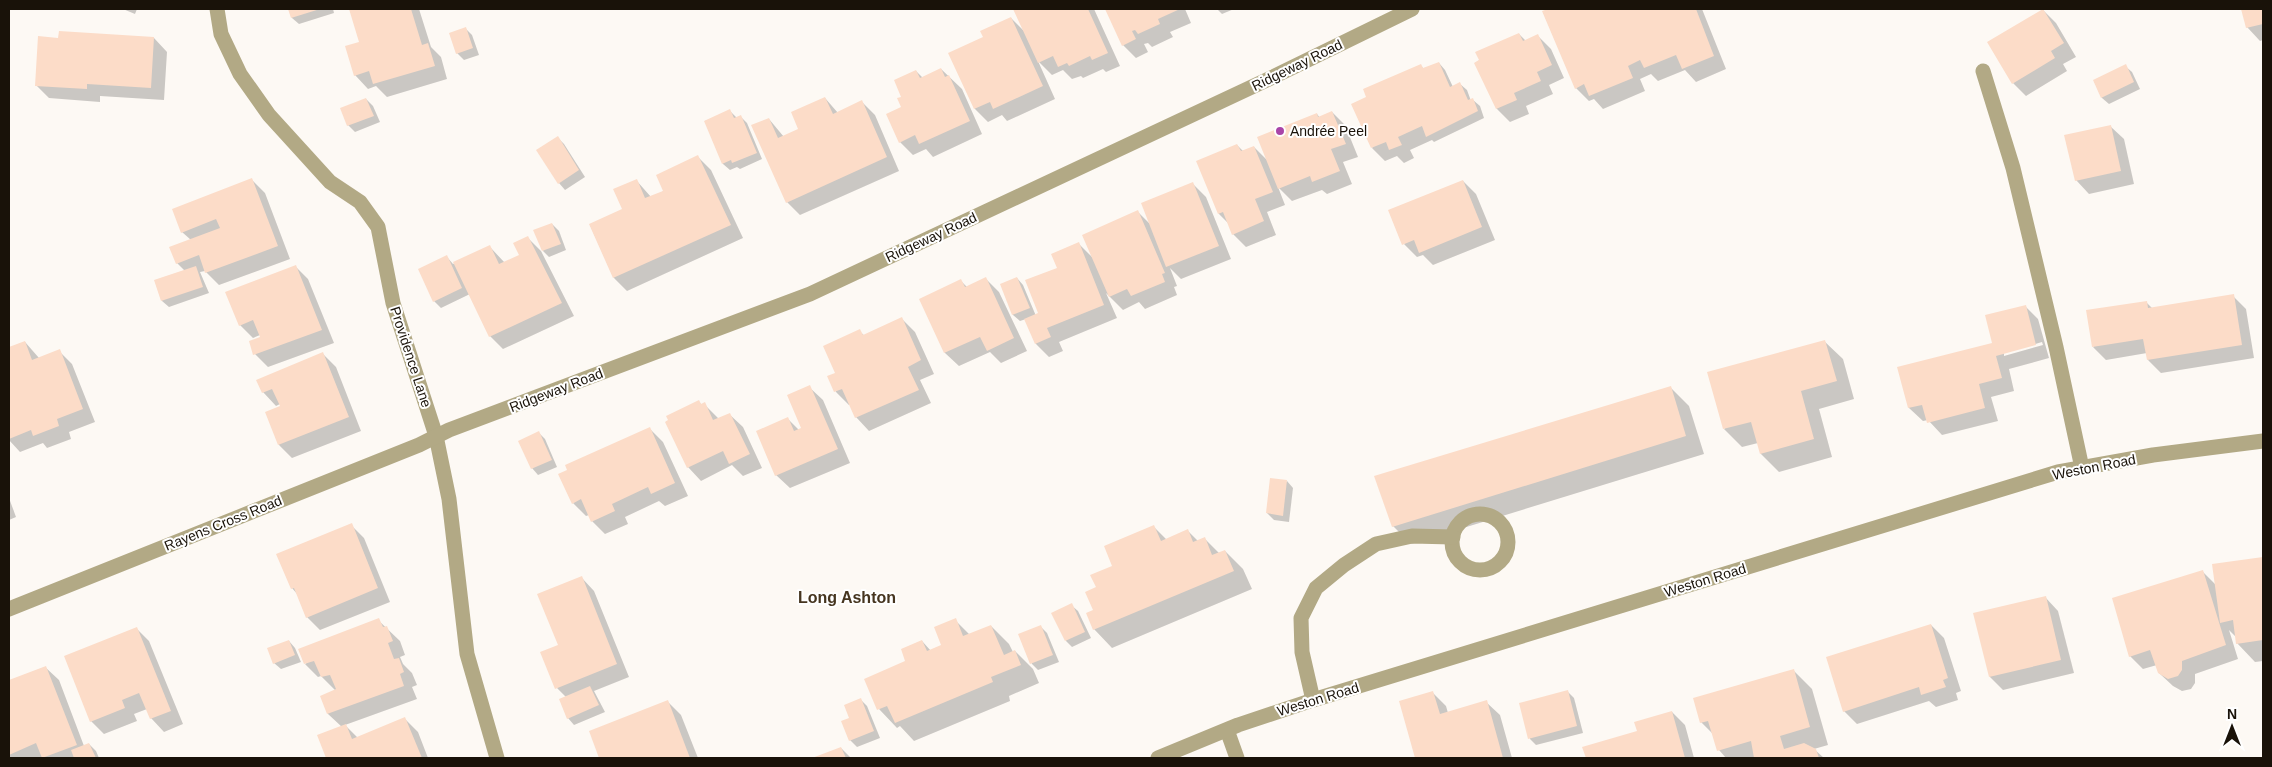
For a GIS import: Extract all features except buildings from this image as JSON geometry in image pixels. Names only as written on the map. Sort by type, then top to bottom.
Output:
[{"type":"street","name":"Providence Lane","points":[[217,9],[221,34],[240,74],[269,115],[330,182],[360,202],[378,227],[393,303],[436,436],[450,499],[467,654],[497,758]]},
{"type":"street","name":"Ridgeway Road","points":[[436,436],[810,294],[1264,81],[1412,9]]},
{"type":"street","points":[[1984,70],[2013,168],[2056,347],[2082,468]]},
{"type":"street","name":"Rayens Cross Road","points":[[9,609],[419,445],[436,436]]},
{"type":"street","name":"Weston Road","points":[[1158,758],[1227,730],[1313,700],[2040,478],[2153,455],[2263,441]]},
{"type":"street","points":[[1313,700],[1302,652],[1301,618],[1316,588],[1344,565],[1376,544],[1412,536],[1453,537]]},
{"type":"street","points":[[1227,730],[1237,758]]},
{"type":"place","name":"Andrée Peel","points":[[1280,131]]},
{"type":"district","name":"Long Ashton","points":[[847,597]]}]
